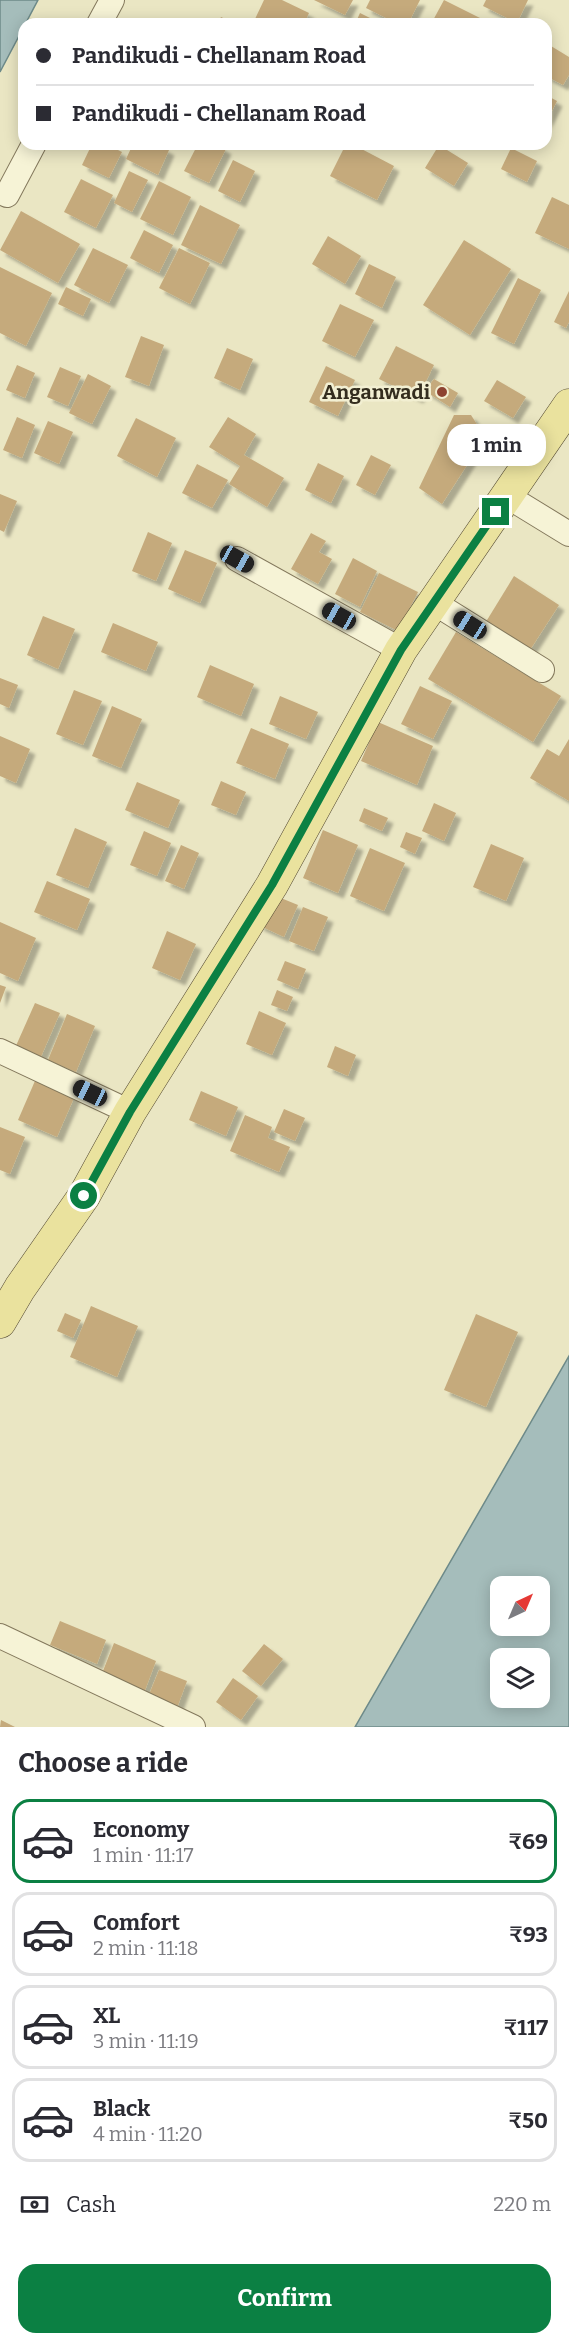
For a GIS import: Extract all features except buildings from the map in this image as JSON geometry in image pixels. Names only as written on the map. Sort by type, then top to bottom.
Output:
[{"type":"main road","points":[[0,1322],[20,1288],[84,1196],[130,1112],[272,885],[401,650],[569,405]]},
{"type":"street","points":[[102,18],[112,0]]},
{"type":"street","points":[[7,195],[31,150]]},
{"type":"street","points":[[507,496],[569,534]]},
{"type":"street","points":[[237,559],[401,650]]},
{"type":"street","points":[[434,602],[542,670]]},
{"type":"street","points":[[0,1052],[130,1112]]},
{"type":"street","points":[[0,1636],[193,1727]]},
{"type":"water","points":[[0,0],[38,0],[28,18],[18,18],[18,38],[0,72]]},
{"type":"water","points":[[569,1356],[569,1727],[355,1727]]},
{"type":"place","name":"Anganwadi","points":[[442,392]]},
{"type":"route","points":[[84,1196],[130,1112],[272,885],[401,650],[496,512]]}]
